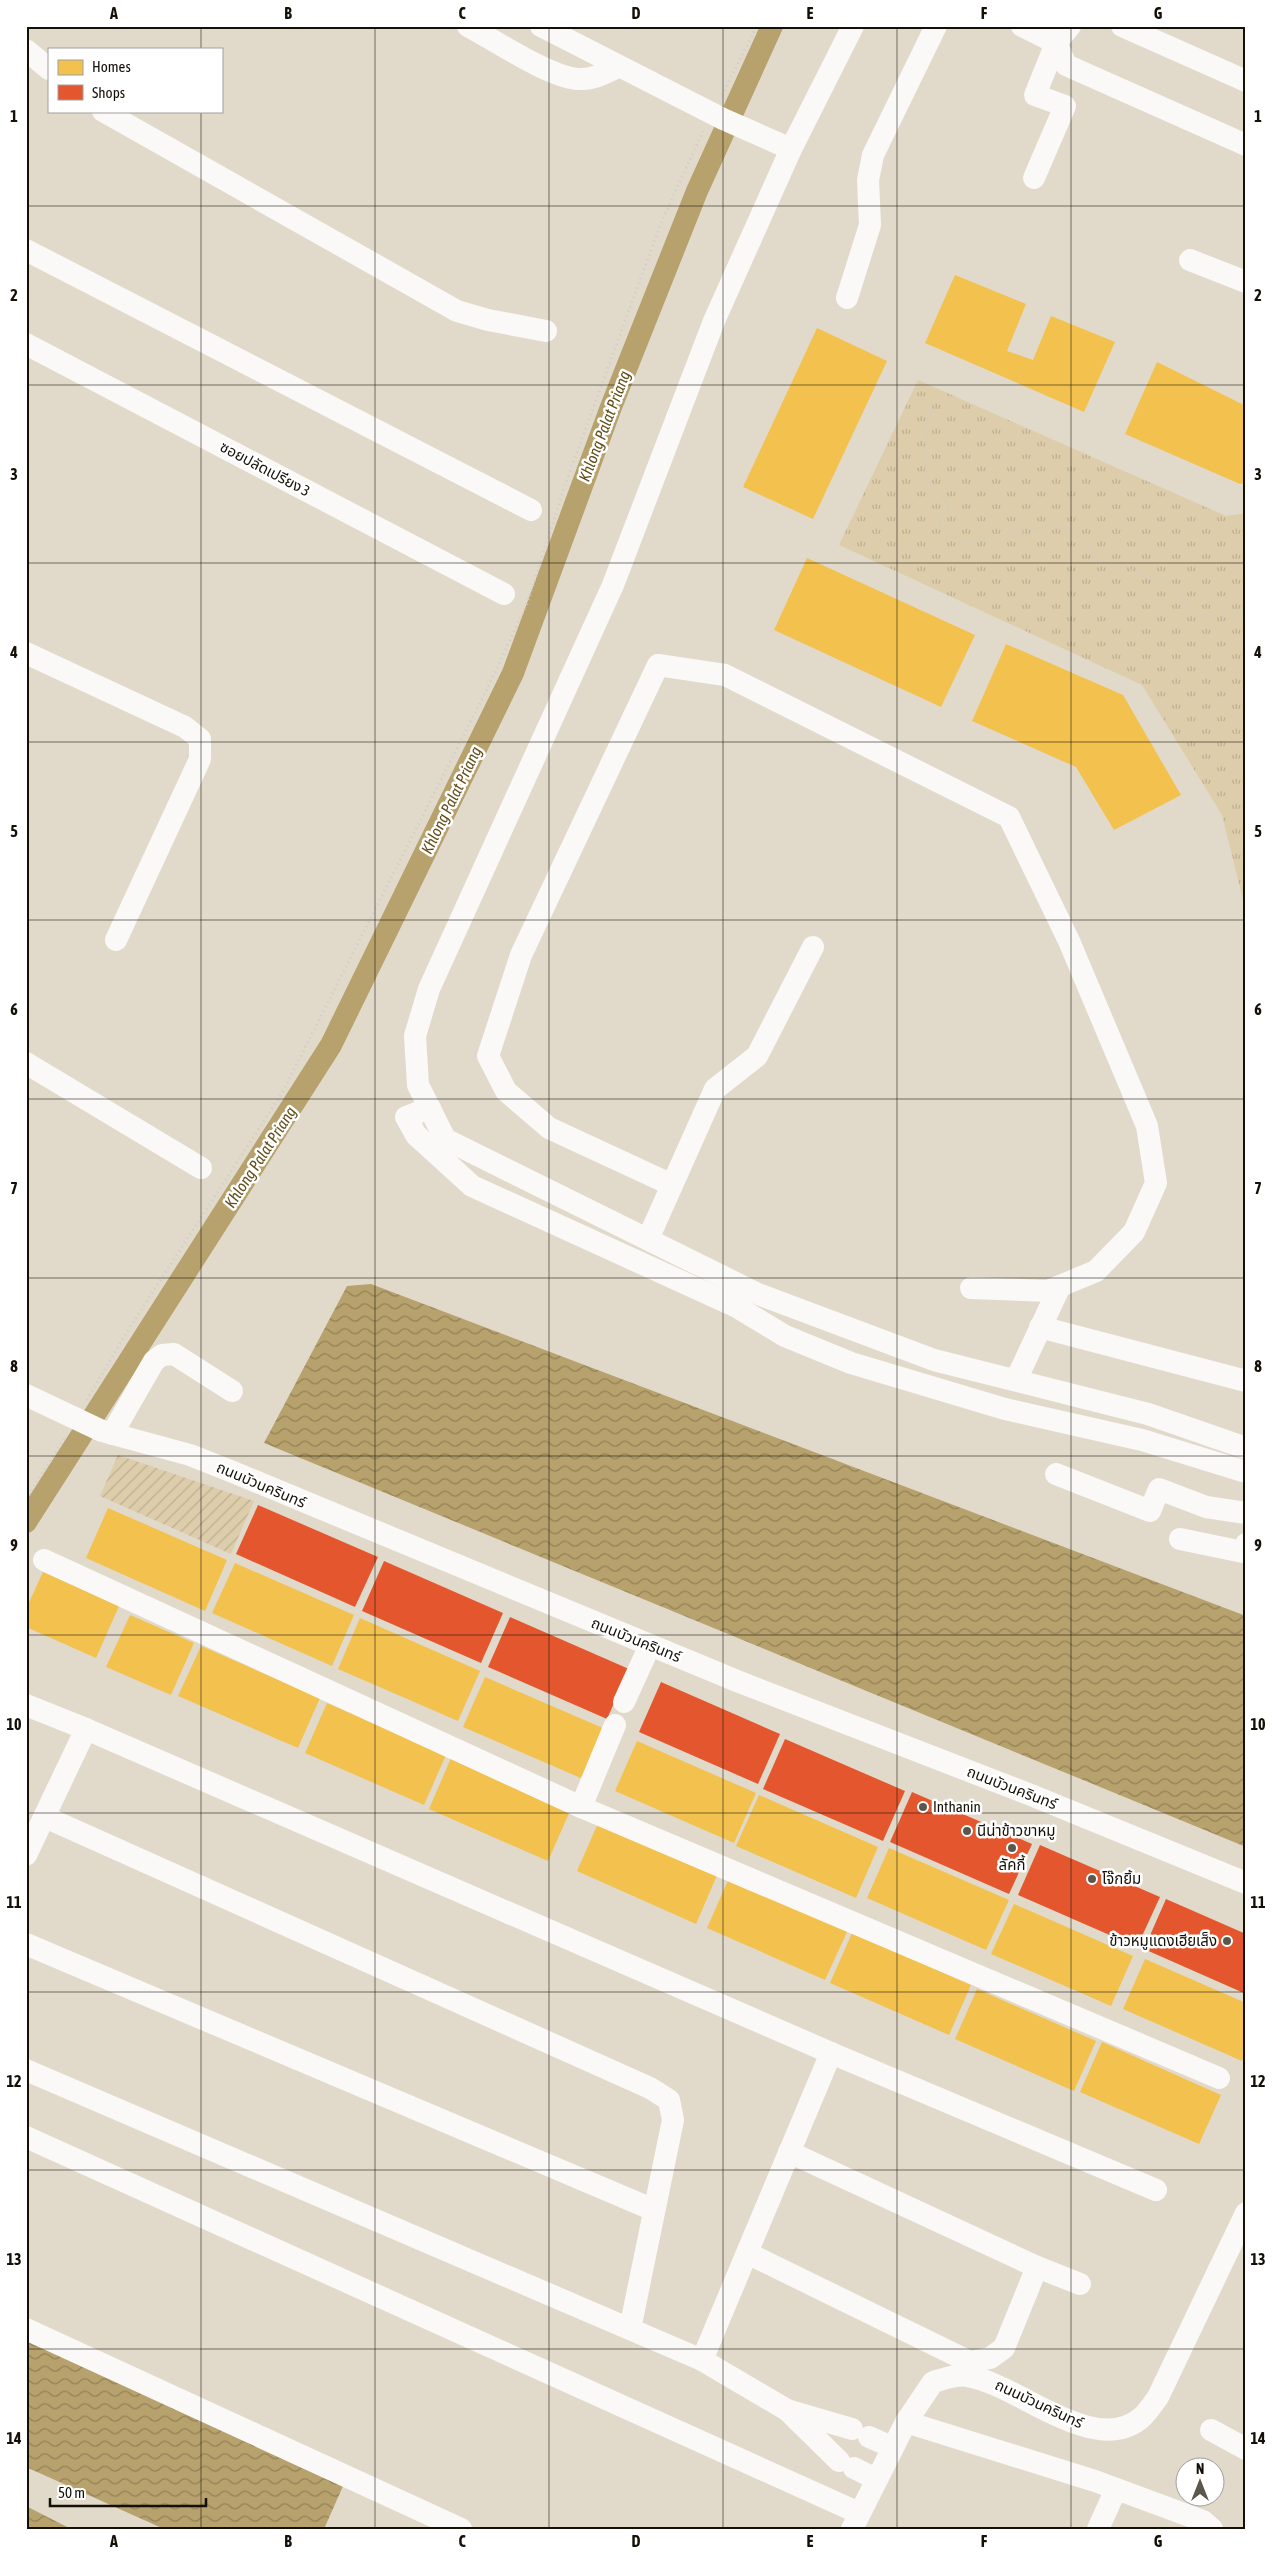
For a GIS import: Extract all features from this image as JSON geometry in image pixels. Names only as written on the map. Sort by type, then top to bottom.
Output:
[{"type":"street","points":[[468,26],[558,75],[582,80],[602,75],[618,67]]},
{"type":"street","points":[[541,26],[618,67],[754,134],[791,150]]},
{"type":"street","points":[[853,26],[791,150],[714,321],[613,585],[429,989],[415,1036],[418,1085],[446,1139],[758,1294],[934,1360],[1148,1414],[1246,1448]]},
{"type":"street","points":[[847,298],[870,225],[868,180],[873,155],[936,26]]},
{"type":"street","points":[[1022,26],[1063,35]]},
{"type":"street","points":[[1122,26],[1246,81]]},
{"type":"street","points":[[1063,35],[1066,65],[1246,145]]},
{"type":"street","points":[[1034,178],[1064,106],[1035,95],[1063,35]]},
{"type":"street","points":[[26,50],[48,68]]},
{"type":"street","points":[[105,112],[457,311],[488,320],[546,331]]},
{"type":"street","points":[[26,250],[531,510]]},
{"type":"street","points":[[1190,260],[1246,282]]},
{"type":"street","name":"ซอยปลัดเปรียง 3","points":[[26,344],[504,594]]},
{"type":"street","points":[[26,652],[186,727],[200,740],[200,758],[116,940]]},
{"type":"street","points":[[672,1185],[548,1128],[506,1091],[488,1056],[521,956],[658,665],[725,675],[1009,817],[1069,941],[1147,1126],[1156,1183],[1134,1232],[1096,1271],[1048,1291],[971,1288]]},
{"type":"street","points":[[648,1239],[715,1089],[757,1056],[813,948]]},
{"type":"street","points":[[26,1064],[201,1168]]},
{"type":"street","points":[[430,1108],[406,1117],[416,1135],[472,1186],[737,1307],[786,1336],[851,1363],[996,1406],[1142,1440],[1246,1472]]},
{"type":"street","points":[[1016,1380],[1060,1286]]},
{"type":"street","points":[[1040,1327],[1246,1381]]},
{"type":"street","points":[[107,1432],[154,1361],[162,1355],[174,1354],[232,1390]]},
{"type":"street","name":"ถนนบัวนครินทร์","points":[[34,1399],[107,1432],[190,1455],[650,1645],[1031,1795],[1246,1883]]},
{"type":"street","points":[[1056,1474],[1150,1512],[1159,1489],[1206,1507],[1246,1513]]},
{"type":"street","points":[[1180,1539],[1244,1552],[1246,1544]]},
{"type":"street","points":[[44,1560],[581,1806],[1219,2078]]},
{"type":"street","points":[[624,1702],[650,1645]]},
{"type":"street","points":[[26,1705],[86,1729],[831,2053],[1156,2190]]},
{"type":"street","points":[[581,1806],[615,1725]]},
{"type":"street","points":[[26,1854],[86,1729]]},
{"type":"street","points":[[45,1816],[656,2092],[669,2100],[673,2120],[630,2329]]},
{"type":"street","points":[[26,1944],[654,2210]]},
{"type":"street","points":[[702,2360],[831,2053]]},
{"type":"street","points":[[26,2070],[702,2360],[786,2410],[846,2465],[876,2479]]},
{"type":"street","points":[[26,2138],[855,2521]]},
{"type":"street","points":[[789,2152],[1080,2284]]},
{"type":"street","name":"ถนนบัวนครินทร์","points":[[855,2521],[906,2422],[933,2382],[964,2375],[989,2380],[1079,2426],[1114,2430],[1140,2419],[1158,2397],[1246,2213]]},
{"type":"street","points":[[747,2253],[970,2362],[990,2358],[1004,2348],[1037,2266]]},
{"type":"street","points":[[26,2329],[461,2529]]},
{"type":"street","points":[[786,2410],[860,2433],[892,2448]]},
{"type":"street","points":[[906,2422],[1116,2489],[1203,2521],[1212,2529]]},
{"type":"street","points":[[1211,2430],[1246,2449]]},
{"type":"street","points":[[1098,2529],[1116,2489]]},
{"type":"path","points":[[86,1402],[128,1330],[282,1093],[486,691],[527,604],[565,485],[661,223],[718,116],[757,26]]},
{"type":"path","points":[[934,405],[927,419],[924,475],[949,508],[938,526],[963,543],[1057,525],[1073,531],[1096,558],[1168,582],[1196,617],[1246,611]]},
{"type":"path","points":[[26,1499],[66,1434]]},
{"type":"green space","points":[[918,380],[1226,516],[1246,513],[1246,912],[1222,815],[1142,685],[839,545]]},
{"type":"green space","points":[[118,1455],[254,1501],[231,1554],[100,1496]]},
{"type":"water","points":[[371,1284],[1246,1616],[1246,1847],[264,1443],[347,1286]]},
{"type":"water","points":[[26,2332],[347,2477],[324,2529],[164,2529],[26,2467]]},
{"type":"water","points":[[26,2506],[71,2529],[26,2529]]},
{"type":"building: Homes","points":[[955,275],[1026,304],[1007,351],[1033,360],[1051,316],[1115,342],[1084,412],[925,343]]},
{"type":"building: Homes","points":[[817,328],[887,361],[813,519],[743,487]]},
{"type":"building: Homes","points":[[1157,362],[1246,406],[1246,483],[1240,484],[1125,434]]},
{"type":"building: Homes","points":[[807,558],[975,635],[941,707],[774,630]]},
{"type":"building: Homes","points":[[1006,644],[1123,695],[1181,795],[1114,830],[1076,767],[972,721]]},
{"type":"building: Homes","points":[[108,1508],[227,1560],[205,1611],[86,1558]]},
{"type":"building: Homes","points":[[235,1563],[354,1615],[332,1666],[212,1613]]},
{"type":"building: Homes","points":[[43,1572],[119,1606],[96,1658],[26,1627],[26,1609]]},
{"type":"building: Homes","points":[[130,1615],[194,1643],[171,1695],[106,1667]]},
{"type":"building: Homes","points":[[360,1618],[480,1671],[458,1721],[338,1669]]},
{"type":"building: Homes","points":[[201,1646],[320,1698],[298,1748],[178,1696]]},
{"type":"building: Homes","points":[[485,1677],[605,1729],[583,1779],[463,1727]]},
{"type":"building: Homes","points":[[327,1703],[446,1755],[424,1805],[305,1753]]},
{"type":"building: Homes","points":[[637,1741],[756,1793],[734,1843],[615,1791]]},
{"type":"building: Homes","points":[[451,1758],[570,1811],[548,1861],[429,1809]]},
{"type":"building: Homes","points":[[759,1795],[878,1847],[856,1898],[736,1846]]},
{"type":"building: Homes","points":[[599,1821],[718,1873],[696,1924],[577,1871]]},
{"type":"building: Homes","points":[[889,1848],[1009,1900],[986,1950],[867,1898]]},
{"type":"building: Homes","points":[[729,1878],[848,1930],[825,1980],[707,1928]]},
{"type":"building: Homes","points":[[1014,1904],[1133,1956],[1111,2006],[991,1954]]},
{"type":"building: Homes","points":[[852,1933],[971,1985],[949,2035],[830,1983]]},
{"type":"building: Homes","points":[[1145,1959],[1246,2003],[1246,2053],[1242,2061],[1123,2009]]},
{"type":"building: Homes","points":[[977,1989],[1096,2041],[1074,2091],[955,2039]]},
{"type":"building: Homes","points":[[1102,2042],[1221,2095],[1199,2144],[1080,2092]]},
{"type":"building: Shops","points":[[258,1505],[378,1557],[355,1607],[236,1554]]},
{"type":"building: Shops","points":[[384,1561],[503,1613],[481,1663],[362,1611]]},
{"type":"building: Shops","points":[[510,1617],[629,1669],[607,1719],[488,1667]]},
{"type":"building: Shops","points":[[661,1682],[780,1734],[758,1784],[639,1732]]},
{"type":"building: Shops","points":[[785,1739],[905,1791],[883,1841],[763,1789]]},
{"type":"building: Shops","points":[[912,1792],[1032,1844],[1009,1894],[890,1842]]},
{"type":"building: Shops","points":[[1040,1845],[1160,1897],[1137,1947],[1018,1895]]},
{"type":"building: Shops","points":[[1166,1899],[1246,1934],[1246,1994],[1144,1949]]},
{"type":"waterway","name":"Khlong Palat Priang","points":[[26,1522],[331,1045],[513,673],[611,407],[697,191],[772,26]]},
{"type":"place","name":"Inthanin","points":[[923,1807]]},
{"type":"place","name":"นีน่าข้าวขาหมู","points":[[967,1831]]},
{"type":"place","name":"ลัคกี้","points":[[1012,1848]]},
{"type":"place","name":"โจ๊กยิ้ม","points":[[1092,1879]]},
{"type":"place","name":"ข้าวหมูแดงเฮียเส็ง","points":[[1227,1941]]}]
